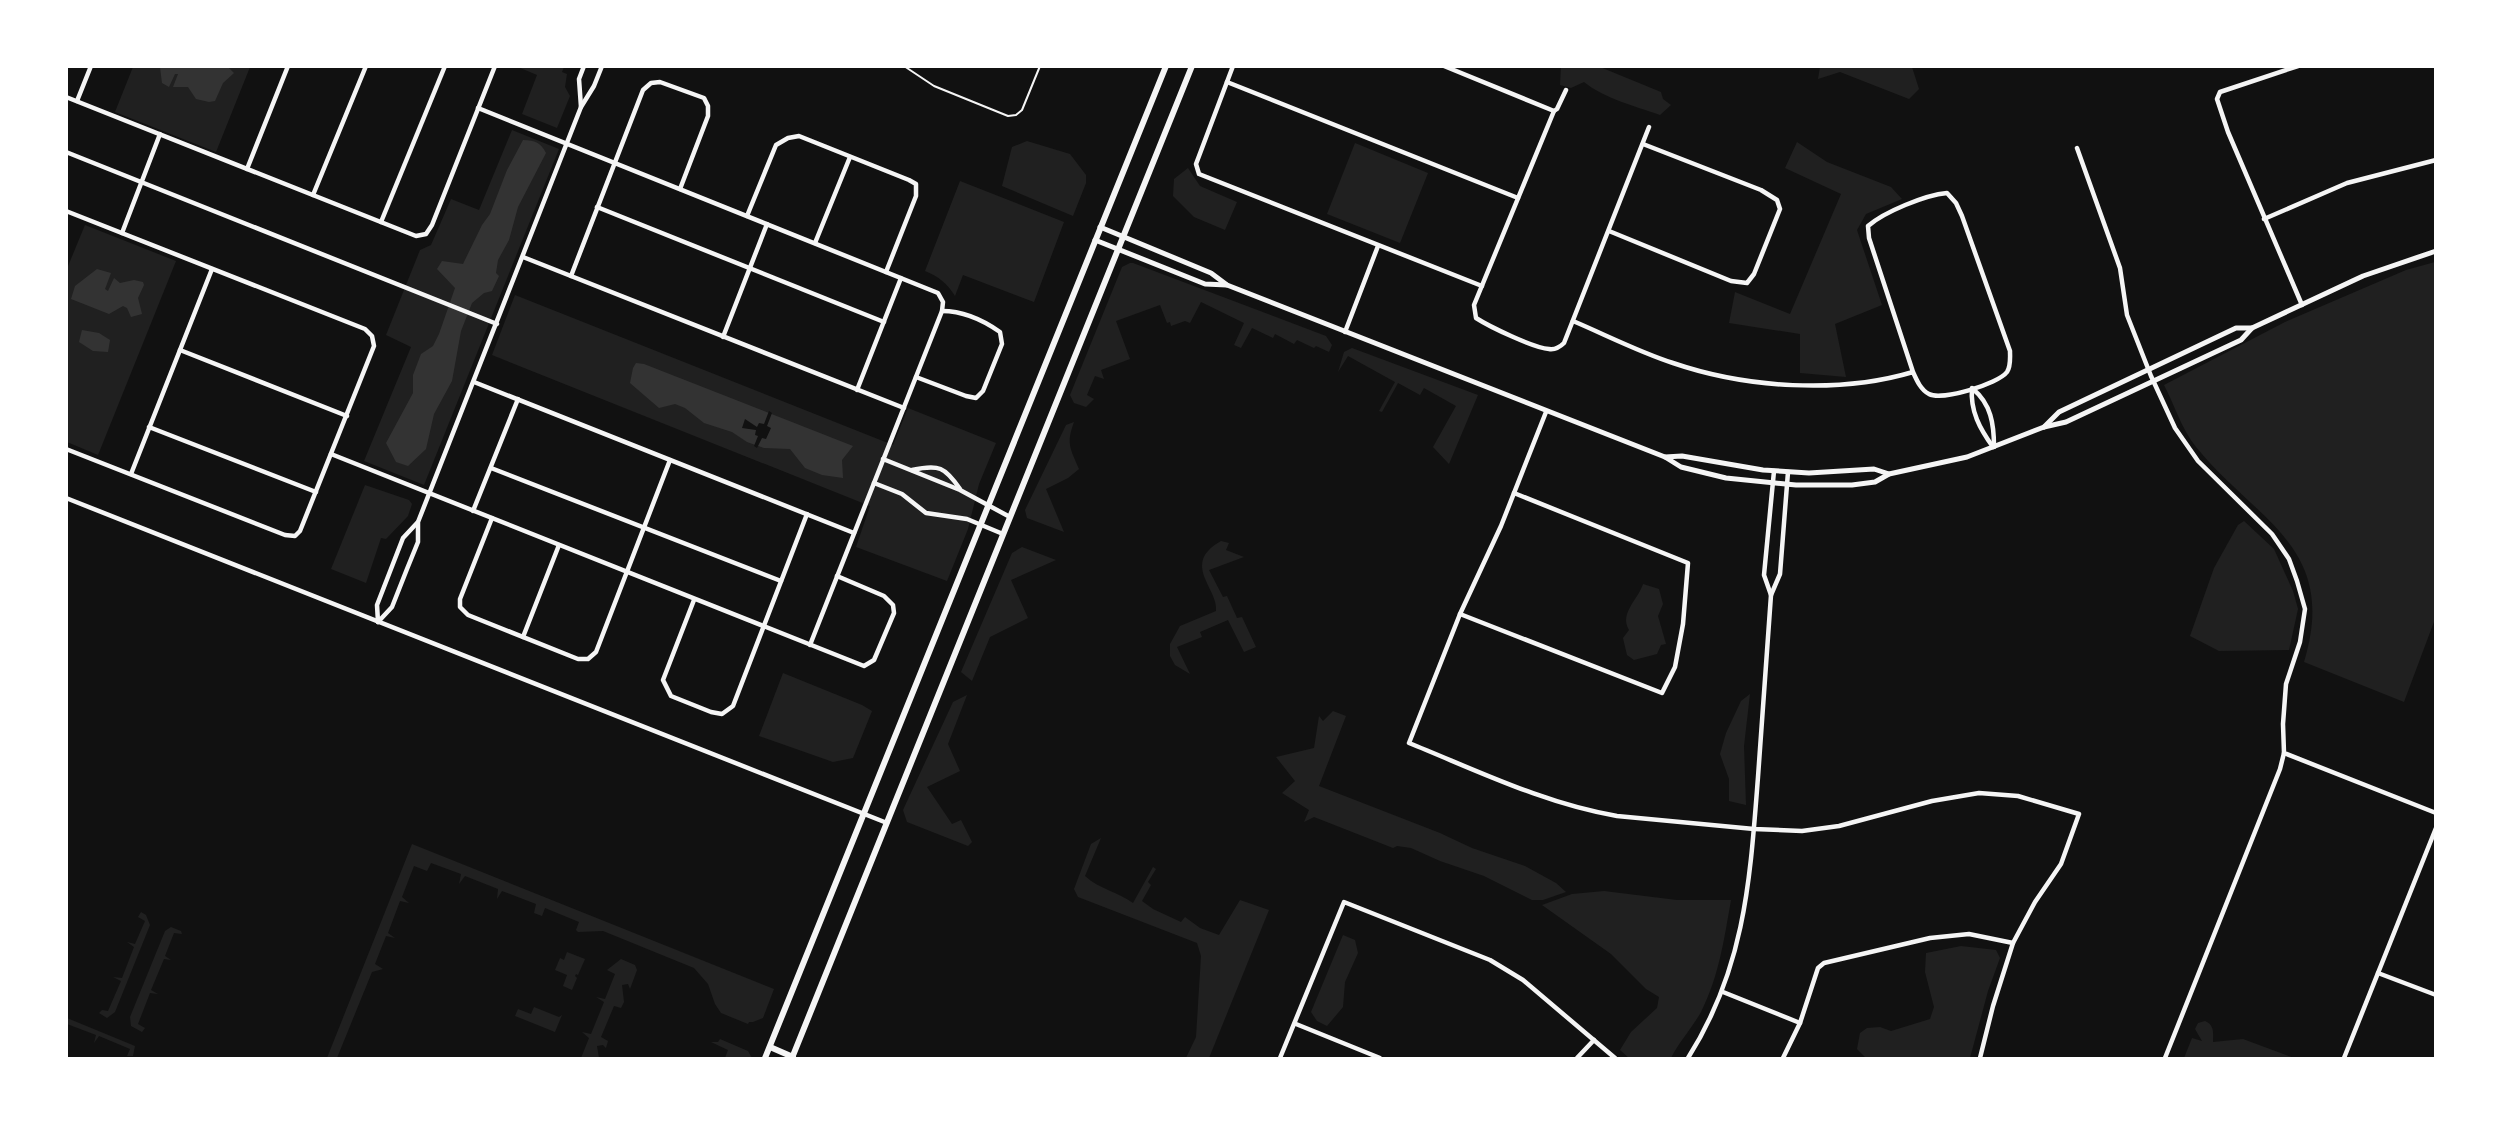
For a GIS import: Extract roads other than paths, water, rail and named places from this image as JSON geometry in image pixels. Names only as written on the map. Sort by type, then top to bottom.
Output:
[{"type":"main road","points":[[765,1059],[1166,66]]},
{"type":"main road","points":[[770,1047],[792,1058],[1187,78],[1189,66]]},
{"type":"street","points":[[77,101],[91,66]]},
{"type":"street","points":[[247,169],[288,66]]},
{"type":"street","points":[[313,195],[366,66]]},
{"type":"street","points":[[381,222],[444,66]]},
{"type":"street","points":[[66,97],[416,236],[426,234],[432,225],[495,66]]},
{"type":"street","points":[[581,107],[579,79],[584,66]]},
{"type":"street","points":[[378,622],[377,605],[403,538],[418,522],[581,107],[602,66]]},
{"type":"street","points":[[1233,66],[1196,164],[1199,174],[1482,286]]},
{"type":"street","points":[[1444,66],[1554,111]]},
{"type":"street","points":[[2298,66],[2220,92],[2217,99],[2264,219],[2302,304]]},
{"type":"street","points":[[571,276],[643,90],[651,83],[660,82],[704,99],[708,106],[708,116],[680,188]]},
{"type":"street","points":[[1227,82],[1518,198]]},
{"type":"street","points":[[1566,90],[1554,111],[1474,305],[1476,318],[1488,326],[1547,349],[1558,349],[1564,343],[1649,127]]},
{"type":"street","points":[[478,108],[938,293],[943,302],[942,311],[810,645]]},
{"type":"street","points":[[122,233],[160,134]]},
{"type":"street","points":[[747,216],[776,145],[788,138],[799,136],[916,184],[916,196],[886,272]]},
{"type":"street","points":[[1609,231],[1731,281],[1747,283],[1755,274],[1780,209],[1777,200],[1761,190],[1643,144]]},
{"type":"street","points":[[2077,148],[2120,268],[2127,315],[2152,379],[2184,443],[2198,461],[2272,534],[2289,559],[2305,609],[2300,642],[2286,684],[2284,753],[2274,787],[2165,1059]]},
{"type":"street","points":[[66,152],[497,324]]},
{"type":"street","points":[[815,243],[850,157]]},
{"type":"street","points":[[2264,219],[2347,183],[2435,160]]},
{"type":"street","points":[[1947,193],[1962,215],[2010,351],[2010,363],[2006,373],[1998,379],[1943,398],[1931,396],[1922,389],[1913,372],[1869,238],[1868,226],[1877,218],[1936,194],[1947,193]]},
{"type":"street","points":[[597,207],[884,322]]},
{"type":"street","points":[[66,211],[365,329],[372,336],[374,346],[300,531],[295,536],[285,536],[66,449]]},
{"type":"street","points":[[723,337],[767,224]]},
{"type":"street","points":[[1100,227],[1211,273],[1227,285],[1665,457],[1681,467],[1701,473],[1787,485],[1875,482],[1889,474],[1950,462],[2044,427],[2066,422],[2152,379],[2241,340],[2252,328],[2302,304],[2364,276],[2435,251]]},
{"type":"street","points":[[1095,240],[1205,284],[1227,285]]},
{"type":"street","points":[[1345,332],[1378,246]]},
{"type":"street","points":[[523,257],[904,408]]},
{"type":"street","points":[[131,474],[212,269]]},
{"type":"street","points":[[857,390],[901,278]]},
{"type":"street","points":[[916,377],[976,398],[983,391],[1002,344],[1000,332],[989,324],[956,311],[942,311]]},
{"type":"street","points":[[1573,321],[1673,363],[1736,378],[1821,386],[1892,379],[1913,372]]},
{"type":"street","points":[[2044,427],[2059,412],[2148,369],[2236,328],[2252,328]]},
{"type":"street","points":[[180,350],[347,416]]},
{"type":"street","points":[[474,382],[854,533]]},
{"type":"street","points":[[1972,388],[1984,398],[1994,425],[1994,447]]},
{"type":"street","points":[[1972,388],[1971,401],[1980,429],[1994,447]]},
{"type":"street","points":[[473,511],[518,399]]},
{"type":"street","points":[[1546,412],[1514,493],[1460,614],[1409,743],[1521,788],[1594,812],[1754,829],[1802,831],[1839,826],[1932,801],[1979,793],[2018,796],[2079,814],[2061,864],[2035,902],[2013,943],[1980,1059]]},
{"type":"street","points":[[149,427],[316,492]]},
{"type":"street","points":[[331,454],[864,666],[874,660],[894,613],[893,605],[884,596],[836,576]]},
{"type":"street","points":[[1665,457],[1682,456],[1784,472],[1874,469],[1889,474]]},
{"type":"street","points":[[883,459],[960,490],[1010,517]]},
{"type":"street","points":[[492,518],[460,599],[460,607],[468,615],[578,660],[588,659],[596,652],[670,460]]},
{"type":"street","points":[[911,470],[935,467],[944,470],[960,490]]},
{"type":"street","points":[[491,468],[780,581]]},
{"type":"street","points":[[1772,595],[1764,575],[1776,484],[1774,471]]},
{"type":"street","points":[[1688,1059],[1723,992],[1742,928],[1754,829],[1772,595],[1780,575],[1787,485],[1784,472]]},
{"type":"street","points":[[874,483],[902,494],[926,513],[961,517],[1003,534]]},
{"type":"street","points":[[1460,614],[1662,693],[1675,667],[1683,624],[1688,563],[1514,493]]},
{"type":"street","points":[[66,498],[887,823]]},
{"type":"street","points":[[694,600],[663,680],[666,691],[671,696],[711,712],[722,713],[733,706],[807,514]]},
{"type":"street","points":[[378,622],[392,607],[414,552],[419,535],[418,522]]},
{"type":"street","points":[[523,637],[559,545]]},
{"type":"street","points":[[2284,753],[2435,813]]},
{"type":"street","points":[[2344,1059],[2435,828]]},
{"type":"street","points":[[1280,1059],[1345,902],[1490,960],[1523,980],[1615,1059]]},
{"type":"street","points":[[1783,1059],[1800,1023],[1818,968],[1824,963],[1930,938],[1969,934],[2013,943]]},
{"type":"street","points":[[2378,972],[2435,995]]},
{"type":"street","points":[[1723,992],[1800,1023]]},
{"type":"street","points":[[1296,1024],[1380,1059]]},
{"type":"street","points":[[1577,1059],[1594,1040]]},
{"type":"lane","points":[[904,66],[920,79],[1008,117],[1022,110],[1040,66]]}]
